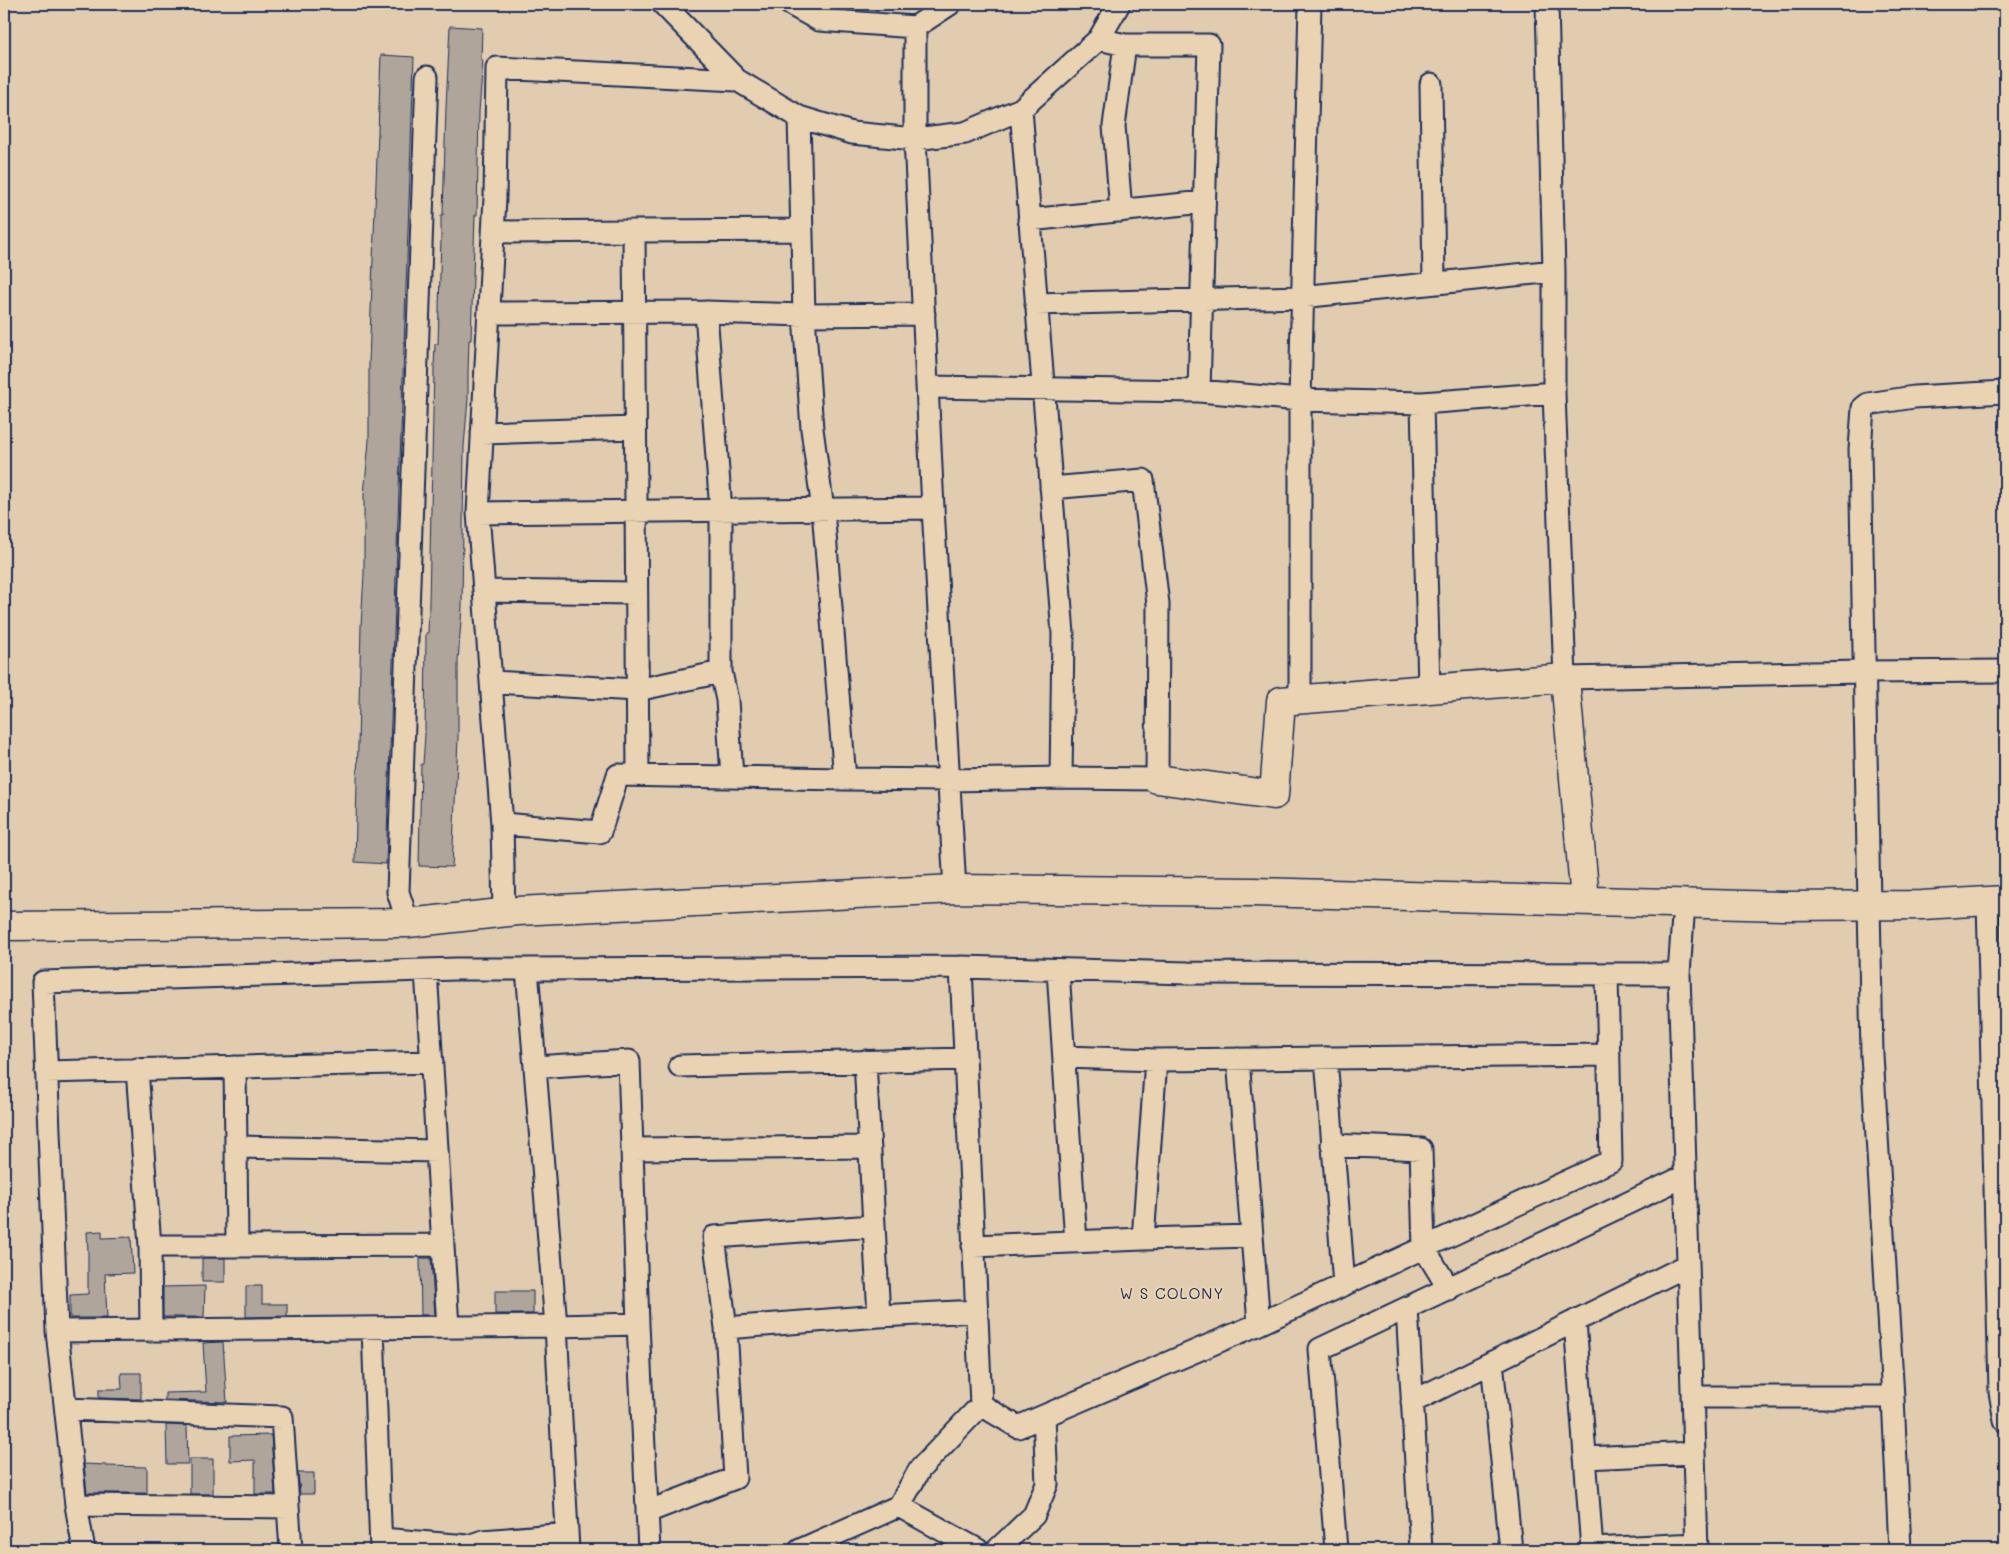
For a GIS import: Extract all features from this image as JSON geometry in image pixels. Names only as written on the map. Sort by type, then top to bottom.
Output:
[{"type":"main road","points":[[1157,779],[1274,795],[1281,701],[1565,678],[1585,900]]},
{"type":"main road","points":[[4,926],[408,923],[504,913],[955,889],[1254,892],[1783,906],[1868,906],[1997,901]]},
{"type":"street","points":[[663,4],[737,80],[799,117],[852,133],[915,139],[965,133],[1022,109],[1099,39],[1119,4]]},
{"type":"street","points":[[790,4],[819,20],[915,27],[950,4]]},
{"type":"street","points":[[1300,699],[1301,298],[1310,4]]},
{"type":"street","points":[[1547,4],[1554,271],[1554,393],[1565,678],[2005,671]]},
{"type":"street","points":[[915,27],[915,139],[933,508],[955,889]]},
{"type":"street","points":[[1099,39],[1125,45],[1209,45],[1199,391]]},
{"type":"street","points":[[1121,211],[1114,126],[1125,45]]},
{"type":"street","points":[[504,913],[502,824],[478,513],[494,232],[497,68],[737,80]]},
{"type":"street","points":[[408,923],[398,892],[427,78]]},
{"type":"street","points":[[1431,84],[1434,283]]},
{"type":"street","points":[[1022,109],[1029,220],[1063,634],[1061,778]]},
{"type":"street","points":[[799,117],[804,315],[812,429],[824,510],[845,778]]},
{"type":"street","points":[[1029,220],[1204,202]]},
{"type":"street","points":[[494,232],[801,230]]},
{"type":"street","points":[[634,232],[638,775]]},
{"type":"street","points":[[1036,304],[1301,298],[1554,271]]},
{"type":"street","points":[[706,312],[721,511],[721,672],[728,700],[732,777]]},
{"type":"street","points":[[488,313],[924,314]]},
{"type":"street","points":[[927,387],[1043,387],[1199,391],[1300,400],[1422,403],[1554,393]]},
{"type":"street","points":[[1900,1550],[1893,1397],[1872,1055],[1860,449],[1864,408],[1868,404],[1914,397],[2005,392]]},
{"type":"street","points":[[1422,403],[1429,689]]},
{"type":"street","points":[[482,433],[635,428]]},
{"type":"street","points":[[502,824],[600,832],[618,775],[948,780],[1157,779],[1158,604],[1143,480],[1051,488]]},
{"type":"street","points":[[478,513],[933,508]]},
{"type":"street","points":[[484,591],[636,593]]},
{"type":"street","points":[[491,682],[637,690],[721,672]]},
{"type":"street","points":[[1997,901],[2000,1392],[2005,1421]]},
{"type":"street","points":[[1575,1321],[1592,1550],[1697,1547],[1678,974],[1684,903]]},
{"type":"street","points":[[84,1550],[76,1505],[57,1331],[43,982],[426,970],[527,969],[961,967],[1188,973],[1678,974]]},
{"type":"street","points":[[809,1549],[899,1506],[920,1469],[980,1405],[961,967]]},
{"type":"street","points":[[373,1328],[381,1545],[468,1548],[483,1541],[567,1542],[556,1326],[527,969]]},
{"type":"street","points":[[426,970],[448,1327]]},
{"type":"street","points":[[1058,970],[1076,1242]]},
{"type":"street","points":[[1018,1427],[1259,1324],[1611,1161],[1607,974]]},
{"type":"street","points":[[1064,1057],[1156,1060],[1609,1055]]},
{"type":"street","points":[[1238,1058],[1259,1324]]},
{"type":"street","points":[[1326,1058],[1344,1285]]},
{"type":"street","points":[[680,1066],[965,1059]]},
{"type":"street","points":[[1143,1240],[1156,1060]]},
{"type":"street","points":[[535,1067],[629,1061],[638,1324],[649,1550]]},
{"type":"street","points":[[865,1061],[879,1316]]},
{"type":"street","points":[[46,1072],[432,1062]]},
{"type":"street","points":[[234,1067],[237,1246]]},
{"type":"street","points":[[137,1069],[150,1246],[150,1331]]},
{"type":"street","points":[[1332,1145],[1421,1150],[1424,1248],[1449,1289]]},
{"type":"street","points":[[236,1147],[437,1151]]},
{"type":"street","points":[[632,1150],[870,1147]]},
{"type":"street","points":[[1336,1550],[1320,1349],[1685,1176]]},
{"type":"street","points":[[647,1512],[734,1478],[726,1328],[714,1237],[874,1226]]},
{"type":"street","points":[[973,1246],[1252,1236]]},
{"type":"street","points":[[150,1246],[443,1245]]},
{"type":"street","points":[[1412,1402],[1688,1265]]},
{"type":"street","points":[[1406,1308],[1421,1550]]},
{"type":"street","points":[[726,1328],[879,1316],[977,1311]]},
{"type":"street","points":[[57,1331],[638,1324]]},
{"type":"street","points":[[1492,1362],[1511,1550]]},
{"type":"street","points":[[1692,1397],[1893,1397]]},
{"type":"street","points":[[980,1405],[1018,1427],[1045,1448]]},
{"type":"street","points":[[66,1409],[282,1418],[291,1550]]},
{"type":"street","points":[[997,1550],[1034,1515],[1047,1484],[1044,1416]]},
{"type":"street","points":[[1585,1458],[1694,1452]]},
{"type":"street","points":[[76,1505],[288,1508]]},
{"type":"street","points":[[899,1506],[978,1550]]},
{"type":"building","points":[[450,26],[482,28],[481,60],[483,60],[479,112],[477,215],[475,215],[471,340],[469,340],[468,398],[464,447],[462,607],[458,661],[458,739],[452,867],[419,866],[421,764],[423,764],[425,735],[426,633],[428,633],[429,603],[434,368],[435,344],[438,344],[441,215],[443,215]]},
{"type":"building","points":[[381,55],[414,57],[386,864],[355,862],[364,574],[364,495],[369,441],[369,362]]},
{"type":"building","points":[[102,1231],[102,1238],[131,1237],[133,1273],[105,1274],[107,1318],[70,1318],[70,1295],[88,1294],[87,1232]]},
{"type":"building","points":[[202,1258],[225,1258],[225,1282],[202,1282]]},
{"type":"building","points":[[420,1258],[431,1258],[435,1315],[421,1315]]},
{"type":"building","points":[[205,1286],[204,1317],[163,1317],[163,1287]]},
{"type":"building","points":[[246,1286],[262,1286],[262,1304],[287,1304],[287,1316],[246,1317]]},
{"type":"building","points":[[495,1291],[533,1291],[533,1314],[495,1314]]},
{"type":"building","points":[[223,1342],[227,1402],[165,1400],[165,1393],[206,1392],[203,1343]]},
{"type":"building","points":[[121,1373],[141,1373],[141,1399],[99,1398],[99,1389],[122,1389]]},
{"type":"building","points":[[166,1425],[187,1426],[188,1464],[167,1464]]},
{"type":"building","points":[[271,1435],[275,1494],[255,1494],[255,1460],[230,1461],[230,1436]]},
{"type":"building","points":[[190,1459],[213,1459],[213,1494],[190,1494]]},
{"type":"building","points":[[84,1464],[147,1467],[147,1493],[87,1493]]},
{"type":"building","points":[[298,1473],[314,1473],[314,1494],[300,1494]]},
{"type":"district","name":"W S COLONY","points":[[1172,1293]]}]
